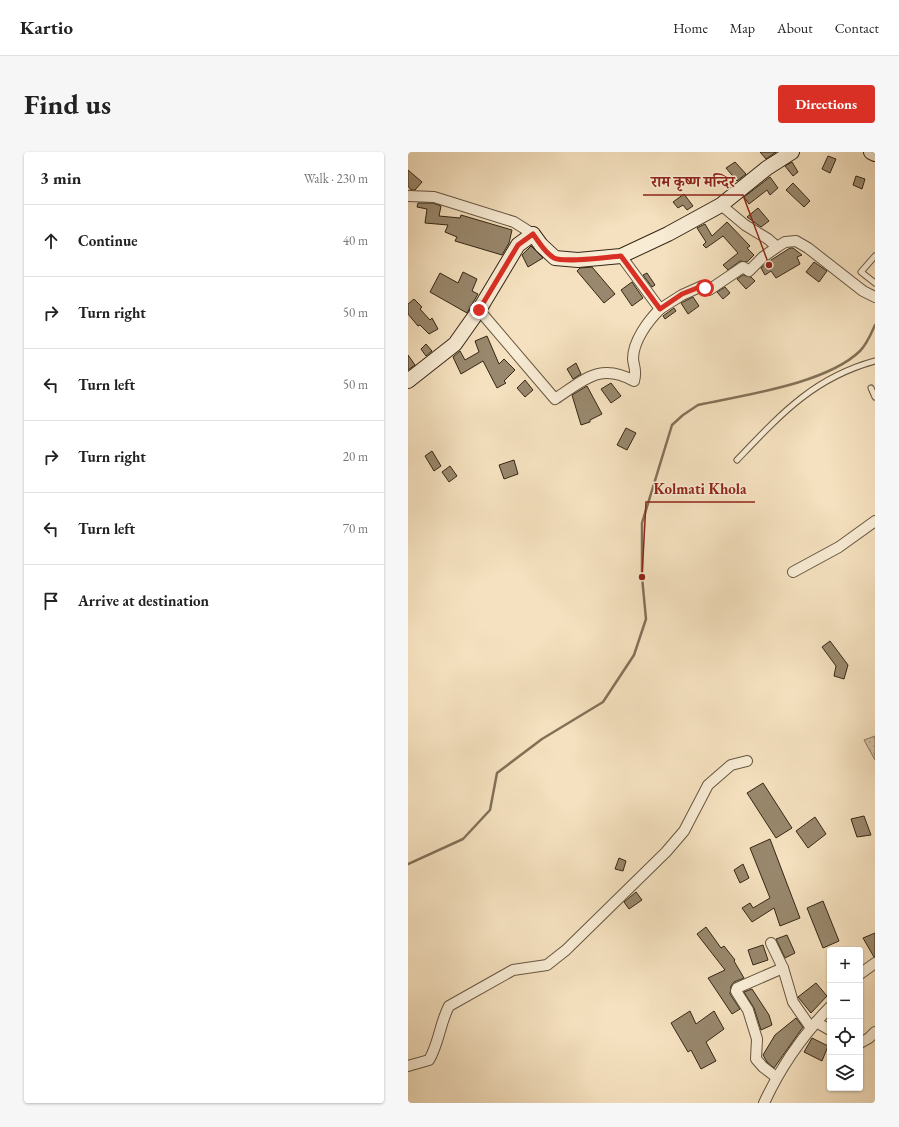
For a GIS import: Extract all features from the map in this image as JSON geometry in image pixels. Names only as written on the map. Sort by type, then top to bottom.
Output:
[{"type":"street","points":[[408,196],[434,197],[514,222],[533,234],[541,245],[555,258],[578,260],[621,256],[668,234],[721,205],[767,168],[792,152]]},
{"type":"street","points":[[871,152],[875,154]]},
{"type":"street","points":[[721,205],[745,225],[768,239],[777,248]]},
{"type":"street","points":[[408,381],[455,344],[479,310],[518,245],[533,234]]},
{"type":"street","points":[[479,310],[555,399],[590,376],[613,372],[634,381],[636,371],[633,359],[638,340],[660,309],[682,294],[696,288],[702,286],[709,290],[743,267],[749,271],[786,242],[796,241],[808,248],[863,291],[875,297]]},
{"type":"street","points":[[621,256],[660,309]]},
{"type":"street","points":[[793,572],[839,547],[875,521]]},
{"type":"street","points":[[408,1066],[429,1060],[435,1050],[444,1016],[449,1006],[513,970],[547,965],[566,950],[671,847],[684,831],[708,785],[731,765],[747,761]]},
{"type":"street","points":[[771,943],[783,968],[793,1002],[813,1025],[827,1029]]},
{"type":"street","points":[[863,972],[875,964]]},
{"type":"street","points":[[776,1077],[763,1067],[756,1059],[757,1039],[748,1010],[736,991],[737,988],[783,968]]},
{"type":"street","points":[[764,1103],[776,1077],[813,1025],[827,1011]]},
{"type":"street","points":[[863,1041],[869,1038],[875,1032]]},
{"type":"lane","points":[[875,256],[861,272],[875,283]]},
{"type":"lane","points":[[737,460],[783,412],[805,394],[840,375],[875,361]]},
{"type":"lane","points":[[871,388],[875,397]]},
{"type":"shaded area","points":[[875,736],[875,760],[864,740]]},
{"type":"building","points":[[760,152],[776,152],[766,159]]},
{"type":"building","points":[[828,156],[836,159],[830,173],[822,169]]},
{"type":"building","points":[[735,162],[746,174],[737,181],[726,168]]},
{"type":"building","points":[[792,162],[798,172],[793,176],[785,166]]},
{"type":"building","points":[[408,170],[422,182],[415,190],[411,190],[408,186]]},
{"type":"building","points":[[856,176],[865,179],[862,189],[853,185]]},
{"type":"building","points":[[770,177],[778,188],[770,195],[767,190],[749,204],[744,197]]},
{"type":"building","points":[[793,183],[810,201],[804,207],[786,190]]},
{"type":"building","points":[[684,194],[693,206],[687,210],[683,205],[678,208],[673,202]]},
{"type":"building","points":[[418,203],[433,203],[441,206],[439,216],[460,218],[461,215],[512,230],[509,243],[502,255],[455,241],[457,237],[445,232],[448,225],[425,223],[427,209],[417,207]]},
{"type":"building","points":[[758,208],[769,221],[761,227],[747,217]]},
{"type":"building","points":[[727,222],[750,246],[747,248],[754,255],[747,262],[740,261],[728,270],[723,265],[738,253],[723,236],[706,248],[703,245],[706,242],[697,228],[705,224],[712,236]]},
{"type":"building","points":[[531,246],[543,258],[528,267],[522,255]]},
{"type":"building","points":[[790,248],[793,248],[802,255],[797,257],[800,264],[776,278],[771,271],[765,275],[761,268]]},
{"type":"building","points":[[814,262],[827,271],[819,282],[806,272]]},
{"type":"building","points":[[592,267],[615,294],[604,303],[577,271],[580,268]]},
{"type":"building","points":[[463,272],[477,279],[472,291],[478,294],[467,313],[430,292],[440,273],[458,283]]},
{"type":"building","points":[[647,273],[655,285],[652,287],[643,275]]},
{"type":"building","points":[[743,275],[751,277],[755,281],[746,289],[737,279]]},
{"type":"building","points":[[632,282],[643,298],[632,306],[621,290]]},
{"type":"building","points":[[725,287],[730,293],[723,299],[717,292]]},
{"type":"building","points":[[693,297],[699,306],[688,314],[681,303]]},
{"type":"building","points":[[414,299],[422,307],[420,309],[430,320],[432,318],[438,329],[429,334],[420,325],[418,326],[408,314],[408,304]]},
{"type":"building","points":[[674,308],[676,311],[665,319],[663,316]]},
{"type":"building","points":[[487,336],[499,364],[504,359],[515,370],[504,381],[506,383],[497,388],[483,361],[461,374],[453,357],[460,351],[465,360],[479,352],[475,341]]},
{"type":"building","points":[[426,344],[432,351],[426,356],[421,349]]},
{"type":"building","points":[[408,355],[415,365],[408,370]]},
{"type":"building","points":[[576,363],[581,374],[573,379],[567,369]]},
{"type":"building","points":[[525,380],[533,390],[525,397],[517,388]]},
{"type":"building","points":[[611,383],[621,396],[611,403],[601,389]]},
{"type":"building","points":[[587,386],[602,414],[590,420],[590,422],[581,425],[572,395]]},
{"type":"building","points":[[626,428],[636,433],[627,450],[617,445]]},
{"type":"building","points":[[432,451],[441,466],[434,471],[425,456]]},
{"type":"building","points":[[514,460],[518,474],[504,479],[499,465]]},
{"type":"building","points":[[450,466],[457,476],[449,482],[442,472]]},
{"type":"building","points":[[830,641],[848,665],[844,679],[834,676],[836,666],[822,647]]},
{"type":"building","points":[[763,783],[792,828],[776,838],[747,793]]},
{"type":"building","points":[[864,816],[871,835],[857,837],[851,819]]},
{"type":"building","points":[[815,817],[826,834],[808,848],[796,831]]},
{"type":"building","points":[[770,839],[800,918],[780,926],[774,908],[752,922],[742,908],[750,903],[753,908],[770,898],[750,848]]},
{"type":"building","points":[[619,858],[626,861],[623,871],[615,869]]},
{"type":"building","points":[[743,864],[749,878],[740,883],[734,870]]},
{"type":"building","points":[[636,892],[642,900],[629,909],[624,902]]},
{"type":"building","points":[[823,901],[839,941],[823,948],[807,908]]},
{"type":"building","points":[[706,927],[721,948],[724,946],[735,960],[734,961],[744,978],[734,982],[731,986],[730,994],[740,1009],[732,1014],[708,978],[725,970],[697,934]]},
{"type":"building","points":[[875,933],[875,957],[874,957],[863,938]]},
{"type":"building","points":[[787,935],[795,953],[785,958],[776,939]]},
{"type":"building","points":[[763,945],[768,960],[753,965],[748,950]]},
{"type":"building","points":[[816,983],[827,996],[811,1013],[798,997]]},
{"type":"building","points":[[752,989],[769,1015],[772,1025],[761,1030],[754,1008],[744,992]]},
{"type":"building","points":[[690,1011],[696,1024],[714,1011],[724,1029],[706,1042],[716,1061],[701,1069],[691,1050],[688,1052],[671,1023]]},
{"type":"building","points":[[796,1018],[803,1027],[774,1068],[767,1062],[763,1055],[775,1035]]},
{"type":"building","points":[[812,1038],[827,1046],[822,1061],[804,1052]]},
{"type":"waterway","points":[[408,864],[463,839],[490,810],[497,773],[542,739],[603,702],[634,655],[646,619],[642,577],[642,523],[672,425],[683,415],[698,405],[783,387],[827,372],[845,362],[860,351],[867,342],[875,325]]},
{"type":"place","name":"राम कृष्ण मन्दिर","points":[[769,265]]},
{"type":"place","name":"Kolmati Khola","points":[[642,577]]},
{"type":"route","points":[[479,310],[518,245],[533,234],[541,245],[555,258],[578,260],[621,256],[660,309],[682,294],[702,286],[705,288]]}]
